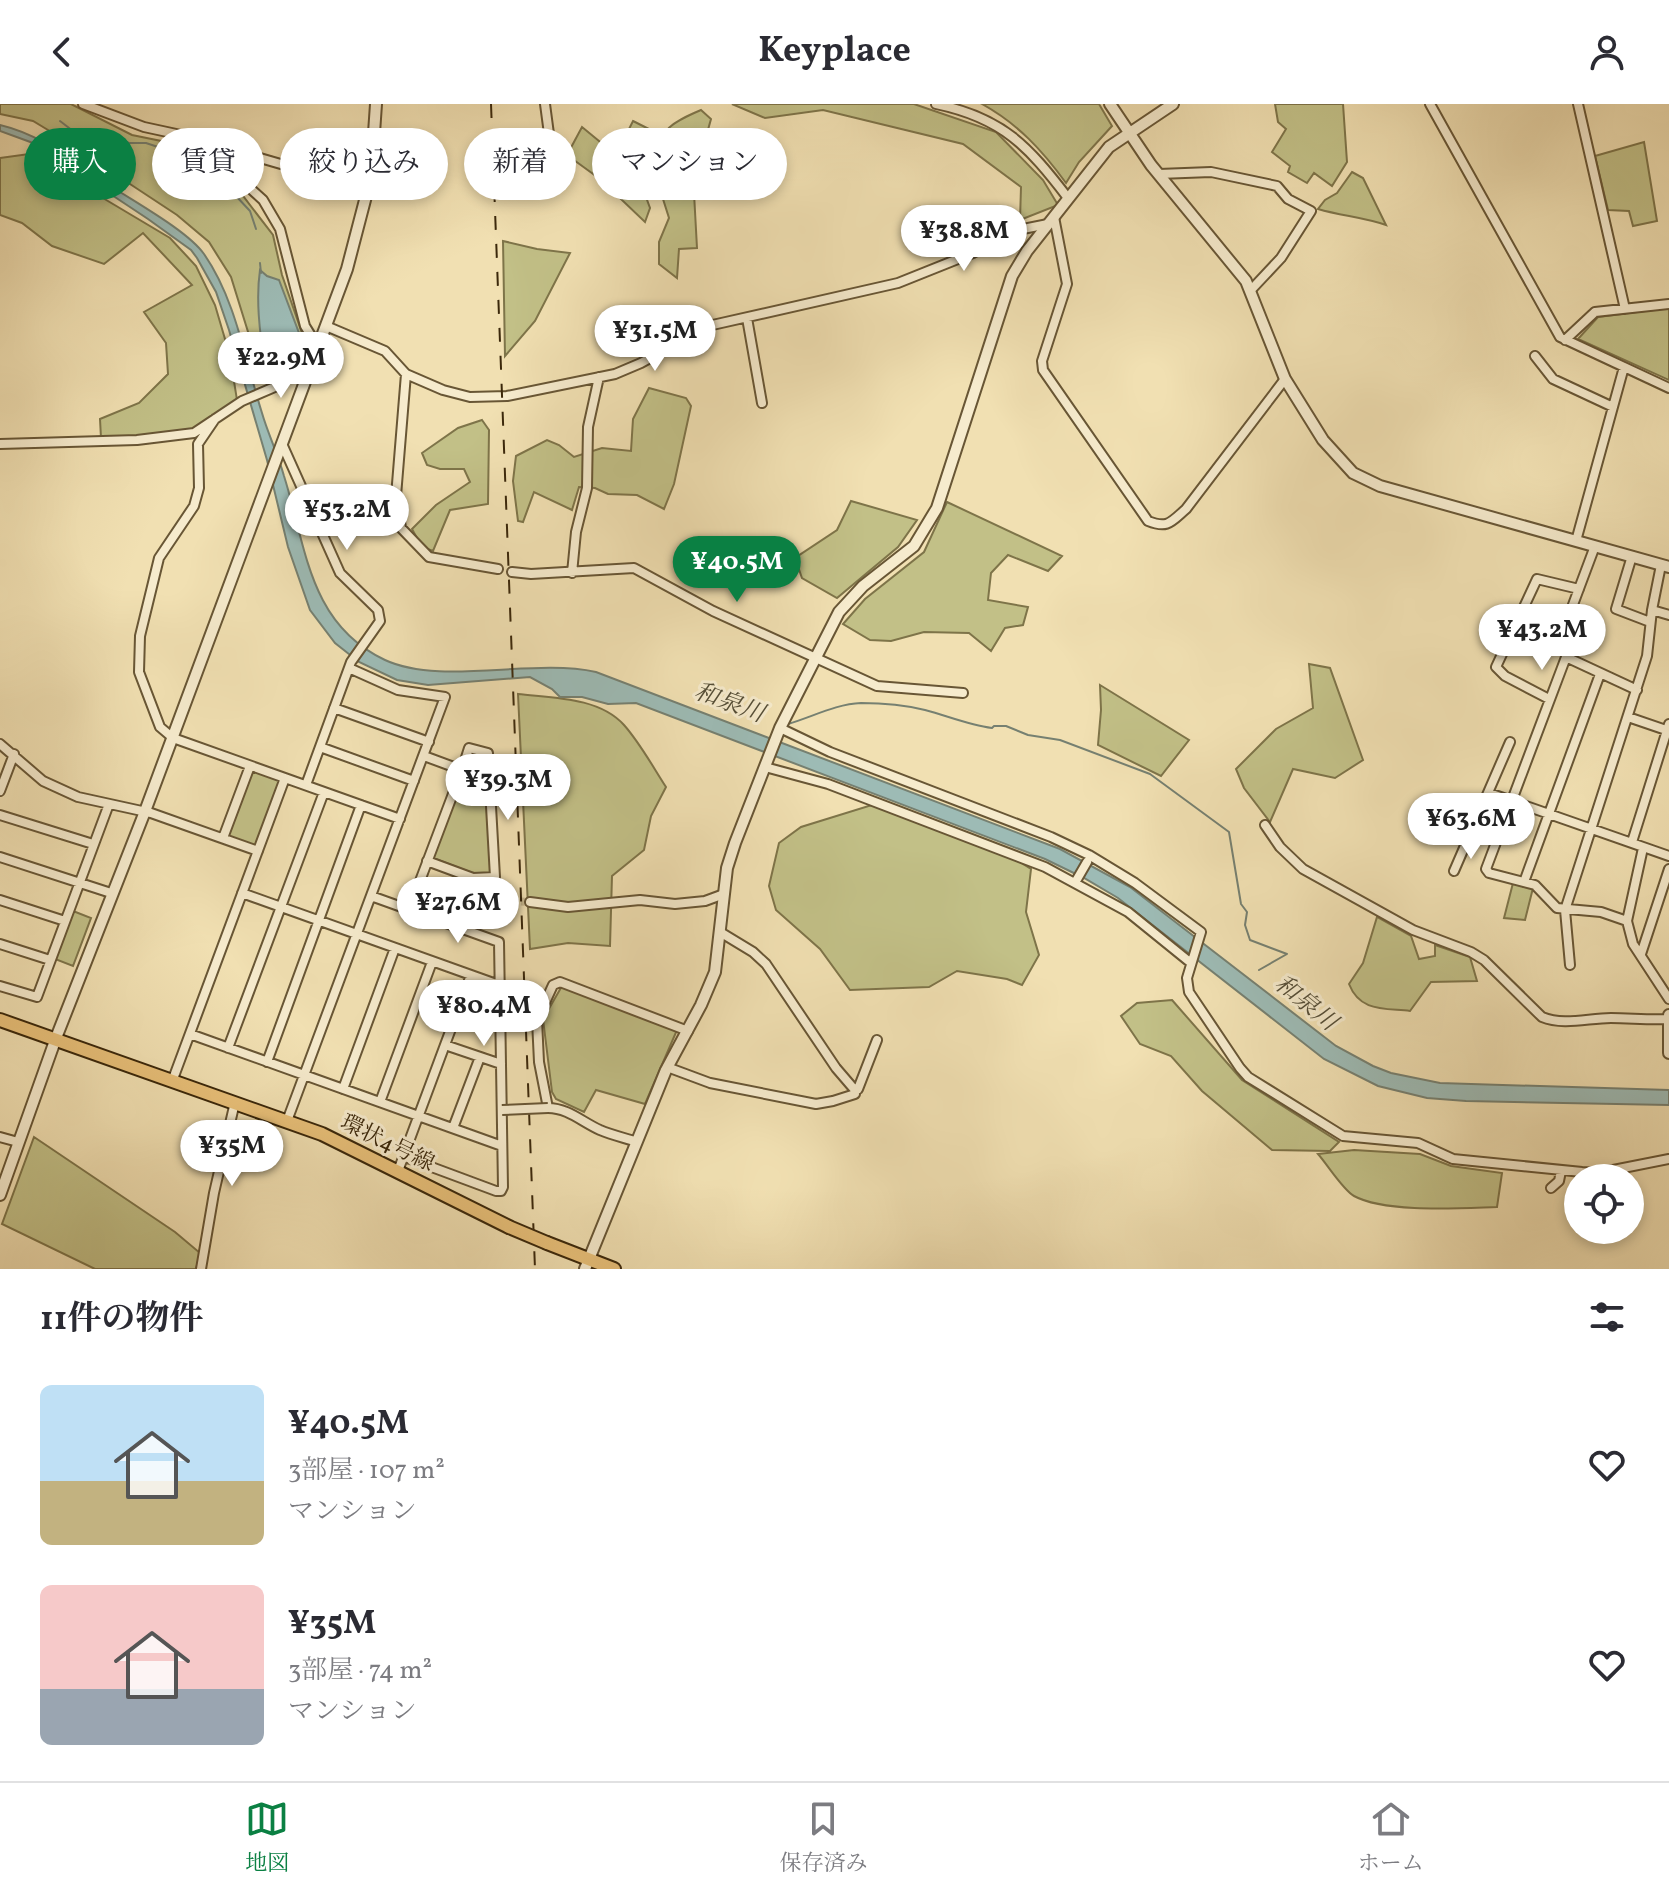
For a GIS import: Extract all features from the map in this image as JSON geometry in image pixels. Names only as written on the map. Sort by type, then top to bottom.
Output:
[{"type":"main road","name":"環状4号線","points":[[0,1020],[287,1121],[353,1148],[589,1266],[614,1269]]},
{"type":"street","points":[[83,104],[152,129]]},
{"type":"street","points":[[374,128],[376,104]]},
{"type":"street","points":[[545,104],[548,128]]},
{"type":"street","points":[[936,104],[972,114],[1004,129],[1034,156],[1068,198]]},
{"type":"street","points":[[1110,104],[1159,174],[1223,250],[1250,291],[1285,379],[1323,440],[1340,461],[1364,480],[1474,514],[1665,566],[1652,610],[1647,656],[1565,910],[1570,965]]},
{"type":"street","points":[[589,1266],[667,1067],[688,1031],[715,972],[724,894],[735,843],[780,728],[839,612],[849,599],[914,546],[930,522],[1004,293],[1027,251],[1109,147],[1173,104]]},
{"type":"street","points":[[1430,104],[1560,337],[1669,388]]},
{"type":"street","points":[[1578,104],[1625,309]]},
{"type":"street","points":[[1159,174],[1211,172],[1277,186],[1288,199],[1311,211],[1281,258],[1250,291]]},
{"type":"street","points":[[263,200],[280,229],[305,326],[316,352]]},
{"type":"street","points":[[0,1195],[56,1038],[281,450],[347,269],[365,200]]},
{"type":"street","points":[[326,326],[385,351],[406,374],[443,390],[470,397],[507,396],[615,374],[708,326],[898,283],[973,253],[1013,231],[1051,220]]},
{"type":"street","points":[[1051,220],[1067,284],[1042,361],[1043,370],[1148,521],[1160,526],[1170,523],[1186,509],[1285,379]]},
{"type":"street","points":[[1565,340],[1595,312],[1669,304]]},
{"type":"street","points":[[747,318],[762,403]]},
{"type":"street","points":[[0,444],[137,440],[194,433],[242,401],[277,386],[316,352]]},
{"type":"street","points":[[1535,356],[1553,379],[1613,407]]},
{"type":"street","points":[[1576,541],[1624,367]]},
{"type":"street","points":[[406,374],[396,496],[401,528],[429,557],[498,569]]},
{"type":"street","points":[[572,573],[576,532],[587,488],[588,427],[599,377]]},
{"type":"street","points":[[215,419],[198,444],[199,488],[194,506],[159,558],[140,636],[139,672],[160,727],[173,738],[400,819]]},
{"type":"street","points":[[281,450],[340,573],[378,610],[380,621],[351,664],[306,785]]},
{"type":"street","points":[[1595,546],[1568,618],[1566,657],[1486,869],[1489,873],[1535,885],[1557,908],[1601,912],[1627,921]]},
{"type":"street","points":[[1632,556],[1616,609],[1650,622]]},
{"type":"street","points":[[512,572],[572,573],[634,568],[713,611],[815,660],[888,689],[963,693]]},
{"type":"street","points":[[1549,699],[1505,676],[1496,667],[1537,579],[1579,589]]},
{"type":"street","points":[[1652,610],[1669,615]]},
{"type":"street","points":[[1566,657],[1637,690]]},
{"type":"street","points":[[287,1121],[445,697],[398,690],[351,664]]},
{"type":"street","points":[[1524,882],[1600,674]]},
{"type":"street","points":[[334,708],[429,742]]},
{"type":"street","points":[[1628,717],[1668,728],[1632,842]]},
{"type":"street","points":[[780,728],[830,752],[1051,837],[1089,855],[1176,912],[1201,932],[1187,978],[1189,992],[1240,1068],[1248,1077],[1343,1136],[1418,1143],[1453,1159],[1561,1171],[1598,1173],[1669,1159]]},
{"type":"street","points":[[1454,871],[1510,742]]},
{"type":"street","points":[[0,744],[43,781],[78,797],[144,814],[151,813],[258,851]]},
{"type":"street","points":[[320,747],[414,781]]},
{"type":"street","points":[[409,910],[427,861],[462,770],[469,748],[491,754],[495,877],[473,878],[427,861]]},
{"type":"street","points":[[0,791],[14,754]]},
{"type":"street","points":[[424,756],[462,770]]},
{"type":"street","points":[[223,838],[250,766]]},
{"type":"street","points":[[765,767],[828,784],[1078,878],[1192,958]]},
{"type":"street","points":[[173,1079],[285,778]]},
{"type":"street","points":[[228,1048],[324,792]]},
{"type":"street","points":[[1489,793],[1669,856]]},
{"type":"street","points":[[0,986],[37,997],[109,804]]},
{"type":"street","points":[[267,1062],[361,805]]},
{"type":"street","points":[[0,815],[93,844]]},
{"type":"street","points":[[1265,825],[1280,847],[1303,869],[1413,930],[1484,960],[1542,1017],[1554,1022],[1613,1018],[1631,1021],[1668,1019],[1669,1053]]},
{"type":"street","points":[[1643,848],[1627,921],[1633,944],[1669,999]]},
{"type":"street","points":[[0,857],[111,893]]},
{"type":"street","points":[[1078,878],[1087,862]]},
{"type":"street","points":[[1641,954],[1669,869]]},
{"type":"street","points":[[419,884],[469,902],[509,901]]},
{"type":"street","points":[[242,893],[499,985]]},
{"type":"street","points":[[530,902],[568,907],[640,900],[675,904],[705,901],[724,894]]},
{"type":"street","points":[[371,896],[499,942],[503,1187],[501,1191],[410,1159]]},
{"type":"street","points":[[0,900],[65,921]]},
{"type":"street","points":[[720,932],[753,952],[766,964],[836,1068],[856,1089],[870,1092]]},
{"type":"street","points":[[0,944],[50,960]]},
{"type":"street","points":[[343,1089],[395,948]]},
{"type":"street","points":[[380,1102],[432,962]]},
{"type":"street","points":[[398,1171],[471,975]]},
{"type":"street","points":[[548,1108],[539,1062],[537,1020],[553,985],[560,982],[688,1031]]},
{"type":"street","points":[[190,1034],[502,1146]]},
{"type":"street","points":[[667,1067],[710,1083],[816,1104],[855,1094],[877,1040]]},
{"type":"street","points":[[445,1045],[501,1064]]},
{"type":"street","points":[[453,1128],[480,1057]]},
{"type":"street","points":[[201,1269],[214,1193],[235,1102]]},
{"type":"street","points":[[502,1110],[557,1108],[597,1129],[637,1142]]},
{"type":"street","points":[[0,1137],[18,1142]]},
{"type":"street","points":[[1551,1188],[1559,1181],[1561,1171]]},
{"type":"shaded area","points":[[0,104],[71,104],[118,128],[45,128],[33,121],[0,114]]},
{"type":"shaded area","points":[[732,104],[914,104],[996,132],[1043,180],[1058,205],[1020,220],[1021,187],[963,144],[823,110],[765,118]]},
{"type":"shaded area","points":[[982,104],[1099,104],[1112,126],[1079,162],[1066,183],[1028,139],[1007,120]]},
{"type":"shaded area","points":[[1275,104],[1343,104],[1347,162],[1332,186],[1314,173],[1307,183],[1288,172],[1290,166],[1272,152],[1286,129],[1278,122]]},
{"type":"shaded area","points":[[701,110],[711,119],[708,128],[668,128]]},
{"type":"shaded area","points":[[633,121],[647,128],[630,128]]},
{"type":"shaded area","points":[[582,127],[592,135],[592,173],[576,162],[576,138]]},
{"type":"shaded area","points":[[136,136],[152,139],[152,199],[136,188]]},
{"type":"shaded area","points":[[1644,142],[1657,221],[1633,226],[1629,211],[1608,210],[1595,156]]},
{"type":"shaded area","points":[[24,155],[24,200],[106,200],[170,238],[196,266],[215,305],[230,356],[237,400],[197,429],[154,436],[101,438],[100,419],[139,403],[168,374],[166,343],[144,312],[192,285],[143,233],[104,264],[52,246],[22,223],[0,215],[0,158]]},
{"type":"shaded area","points":[[1352,172],[1363,178],[1386,225],[1318,209],[1337,193]]},
{"type":"shaded area","points":[[154,200],[246,200],[273,235],[282,275],[304,339],[299,360],[286,373],[267,381],[262,377],[231,277],[209,242]]},
{"type":"shaded area","points":[[622,200],[647,200],[650,208],[645,222]]},
{"type":"shaded area","points":[[663,200],[694,200],[697,248],[679,249],[677,278],[659,264],[659,242],[669,218]]},
{"type":"shaded area","points":[[503,241],[570,253],[535,321],[505,356]]},
{"type":"shaded area","points":[[1669,308],[1669,380],[1578,339],[1598,317]]},
{"type":"shaded area","points":[[649,388],[686,398],[691,406],[674,484],[664,509],[637,495],[608,494],[595,488],[579,487],[572,510],[534,492],[523,522],[518,521],[513,481],[516,456],[547,440],[574,457],[602,448],[631,451],[633,419]]},
{"type":"shaded area","points":[[482,420],[489,430],[488,504],[450,510],[433,551],[422,547],[412,529],[436,505],[470,482],[464,469],[440,469],[427,465],[422,453],[458,428]]},
{"type":"shaded area","points":[[851,501],[917,520],[898,547],[837,598],[802,578],[795,558],[837,530]]},
{"type":"shaded area","points":[[947,502],[1062,556],[1048,571],[1008,555],[991,573],[988,600],[1028,607],[1023,625],[1005,628],[991,651],[969,633],[924,632],[891,641],[870,640],[843,624],[865,599],[924,552]]},
{"type":"shaded area","points":[[1309,664],[1330,668],[1363,760],[1335,778],[1293,769],[1270,822],[1244,788],[1236,769],[1276,729],[1313,708]]},
{"type":"shaded area","points":[[1100,685],[1189,740],[1161,776],[1098,745]]},
{"type":"shaded area","points":[[518,694],[574,700],[614,716],[635,739],[666,787],[651,816],[644,850],[612,876],[610,946],[568,943],[530,949]]},
{"type":"shaded area","points":[[253,770],[281,780],[257,847],[228,837]]},
{"type":"shaded area","points":[[465,770],[486,773],[491,873],[475,874],[433,858]]},
{"type":"shaded area","points":[[875,804],[991,844],[1031,869],[1026,912],[1039,955],[1022,985],[1007,979],[957,971],[929,987],[850,990],[820,949],[776,910],[769,886],[779,843],[801,827]]},
{"type":"shaded area","points":[[1513,883],[1533,888],[1525,920],[1504,918]]},
{"type":"shaded area","points":[[73,911],[91,918],[73,966],[55,959]]},
{"type":"shaded area","points":[[1377,917],[1411,936],[1419,959],[1435,956],[1435,945],[1470,957],[1477,981],[1431,982],[1410,1011],[1382,1009],[1366,1004],[1349,984],[1363,963]]},
{"type":"shaded area","points":[[562,986],[677,1030],[645,1104],[596,1090],[584,1112],[556,1099],[552,1092],[543,1019]]},
{"type":"shaded area","points":[[1172,1000],[1242,1080],[1339,1142],[1330,1151],[1272,1150],[1202,1091],[1171,1056],[1140,1044],[1121,1016],[1137,1003]]},
{"type":"shaded area","points":[[34,1137],[175,1232],[200,1253],[196,1269],[95,1269],[2,1224]]},
{"type":"shaded area","points":[[1354,1150],[1420,1154],[1451,1166],[1502,1173],[1497,1207],[1403,1207],[1354,1196],[1318,1154]]},
{"type":"water","points":[[0,125],[15,129],[24,133],[24,140],[0,131]]},
{"type":"water","points":[[119,200],[133,200],[172,225],[196,245],[215,272],[239,331],[314,580],[340,626],[359,645],[385,660],[433,671],[544,668],[596,672],[1060,849],[1130,887],[1336,1046],[1391,1073],[1440,1083],[1669,1090],[1669,1105],[1466,1101],[1427,1098],[1378,1086],[1324,1059],[1118,898],[1045,859],[636,703],[608,704],[582,697],[560,697],[530,677],[428,685],[397,680],[359,662],[335,643],[310,610],[288,547],[267,460],[216,292],[191,250]]},
{"type":"water","points":[[260,270],[279,280],[299,333],[290,350],[270,364],[265,360],[260,327]]},
{"type":"waterway","points":[[60,121],[73,131],[108,133],[129,143],[146,143],[182,155],[236,196],[250,211],[256,229]]},
{"type":"waterway","points":[[260,263],[261,273]]},
{"type":"waterway","points":[[788,724],[852,704],[901,706],[975,725],[992,728],[1006,726],[1028,735],[1060,740],[1150,774],[1229,832],[1250,940],[1287,954],[1259,970]]},
{"type":"tunnel","points":[[509,901],[530,902]]},
{"type":"railway","points":[[491,104],[535,1269]]},
{"type":"water label","name":"和泉川","points":[[729,704]]},
{"type":"water label","name":"和泉川","points":[[1305,1004]]}]
